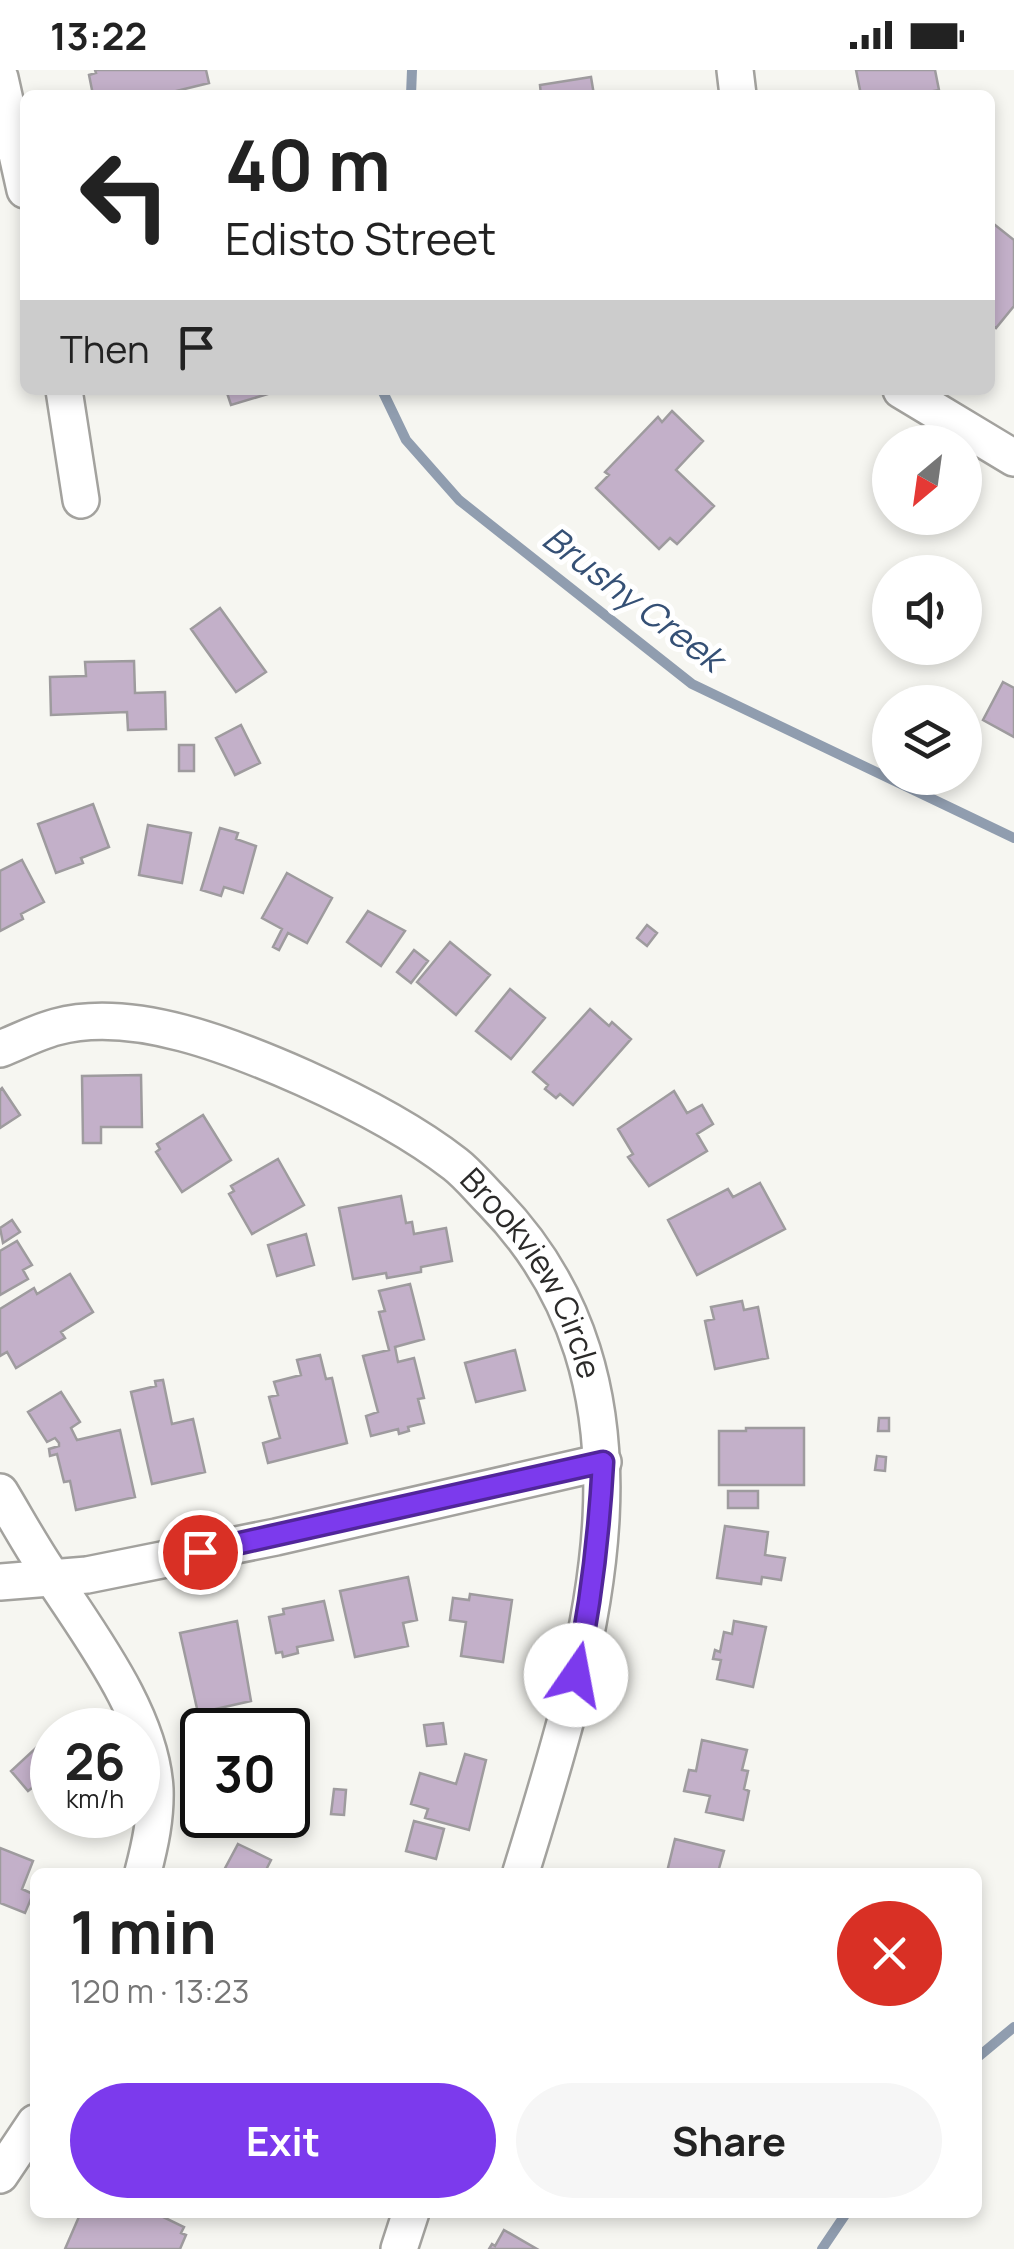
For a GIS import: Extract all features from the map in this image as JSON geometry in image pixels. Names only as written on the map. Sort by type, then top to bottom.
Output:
[{"type":"street","points":[[0,78],[20,168]]},
{"type":"street","points":[[65,395],[82,500]]},
{"type":"street","points":[[910,395],[1014,458]]},
{"type":"street","name":"Brookview Circle","points":[[0,1049],[58,1026],[137,1023],[229,1048],[290,1072],[394,1125],[456,1164],[518,1227],[549,1272],[579,1337],[588,1367],[596,1398],[603,1462],[590,1607],[560,1743],[522,1868]]},
{"type":"street","points":[[0,1582],[87,1575],[276,1537],[603,1462]]},
{"type":"street","points":[[0,1492],[84,1622],[137,1720],[155,1786],[155,1814],[143,1868]]},
{"type":"street","points":[[0,2176],[30,2131]]},
{"type":"street","points":[[399,2249],[410,2218]]},
{"type":"building","points":[[95,70],[206,70],[209,83],[180,90],[92,90],[89,75]]},
{"type":"building","points":[[856,70],[935,70],[939,90],[860,90]]},
{"type":"building","points":[[591,77],[593,90],[540,90],[540,85]]},
{"type":"building","points":[[995,225],[1014,240],[1014,306],[996,328]]},
{"type":"building","points":[[228,395],[264,395],[231,405]]},
{"type":"building","points":[[672,411],[703,441],[676,470],[714,506],[677,544],[670,538],[659,549],[596,488],[609,475],[605,472],[658,417],[662,422]]},
{"type":"building","points":[[220,608],[266,672],[236,692],[191,629]]},
{"type":"building","points":[[134,661],[135,693],[165,692],[166,729],[128,730],[127,712],[51,715],[50,677],[86,676],[85,662]]},
{"type":"building","points":[[1003,682],[1014,688],[1014,737],[983,720]]},
{"type":"building","points":[[241,725],[260,763],[235,775],[216,738]]},
{"type":"building","points":[[179,745],[194,745],[194,771],[179,771]]},
{"type":"building","points":[[93,804],[109,847],[56,873],[38,824]]},
{"type":"building","points":[[148,825],[191,833],[182,883],[139,875]]},
{"type":"building","points":[[220,828],[238,833],[236,839],[256,846],[243,893],[224,887],[221,896],[201,890]]},
{"type":"building","points":[[22,860],[44,902],[0,931],[0,871]]},
{"type":"building","points":[[287,873],[332,898],[307,943],[288,933],[279,950],[273,947],[282,929],[262,918]]},
{"type":"building","points":[[368,911],[405,931],[381,966],[347,942]]},
{"type":"building","points":[[647,925],[657,933],[647,946],[637,938]]},
{"type":"building","points":[[450,942],[490,975],[456,1015],[417,982]]},
{"type":"building","points":[[414,950],[428,961],[411,983],[397,972]]},
{"type":"building","points":[[510,989],[545,1018],[511,1059],[476,1031]]},
{"type":"building","points":[[590,1009],[631,1039],[573,1105],[560,1094],[556,1098],[545,1089],[548,1085],[533,1072]]},
{"type":"building","points":[[141,1075],[142,1127],[101,1127],[101,1143],[83,1143],[82,1076]]},
{"type":"building","points":[[0,1090],[20,1115],[0,1128]]},
{"type":"building","points":[[674,1091],[687,1113],[702,1105],[713,1124],[697,1134],[707,1151],[649,1186],[628,1157],[633,1154],[618,1129]]},
{"type":"building","points":[[203,1115],[231,1160],[182,1192],[156,1152],[160,1149],[157,1144]]},
{"type":"building","points":[[278,1159],[304,1205],[252,1234],[229,1194],[234,1191],[231,1186]]},
{"type":"building","points":[[760,1183],[785,1229],[697,1275],[668,1220],[728,1189],[733,1197]]},
{"type":"building","points":[[401,1196],[406,1223],[412,1222],[414,1234],[446,1228],[452,1261],[421,1267],[421,1272],[353,1279],[339,1208]]},
{"type":"building","points":[[12,1220],[20,1232],[3,1243],[0,1228]]},
{"type":"building","points":[[306,1234],[314,1265],[277,1276],[268,1245]]},
{"type":"building","points":[[17,1241],[32,1265],[23,1270],[28,1279],[0,1295],[0,1251]]},
{"type":"building","points":[[70,1274],[93,1312],[61,1332],[65,1338],[16,1368],[7,1352],[0,1356],[0,1309],[34,1288],[37,1294]]},
{"type":"building","points":[[410,1284],[424,1339],[395,1347],[398,1362],[414,1358],[424,1398],[418,1399],[424,1423],[399,1434],[398,1429],[371,1436],[366,1416],[378,1412],[363,1356],[389,1350],[379,1312],[385,1311],[379,1291]]},
{"type":"building","points":[[742,1301],[744,1310],[758,1307],[768,1358],[715,1369],[705,1321],[714,1319],[711,1307]]},
{"type":"building","points":[[515,1350],[525,1390],[476,1402],[465,1363]]},
{"type":"building","points":[[320,1355],[326,1379],[332,1378],[347,1443],[268,1463],[263,1443],[280,1438],[269,1397],[278,1395],[274,1382],[301,1375],[297,1360]]},
{"type":"building","points":[[163,1380],[172,1424],[193,1419],[205,1472],[152,1484],[131,1392],[156,1386],[155,1381]]},
{"type":"building","points":[[61,1392],[80,1422],[71,1428],[77,1440],[120,1430],[135,1497],[76,1510],[70,1481],[64,1482],[57,1454],[50,1456],[49,1449],[59,1443],[55,1438],[47,1442],[28,1412]]},
{"type":"building","points":[[879,1418],[889,1418],[889,1431],[878,1431]]},
{"type":"building","points":[[804,1428],[804,1485],[719,1485],[719,1431]]},
{"type":"building","points":[[877,1456],[886,1457],[885,1471],[875,1470]]},
{"type":"building","points":[[728,1491],[758,1491],[758,1508],[728,1508]]},
{"type":"building","points":[[725,1526],[768,1532],[765,1555],[785,1558],[781,1580],[762,1577],[761,1584],[717,1578]]},
{"type":"building","points":[[408,1577],[417,1620],[403,1623],[408,1646],[355,1657],[340,1591]]},
{"type":"building","points":[[470,1594],[512,1600],[503,1662],[461,1656],[466,1622],[450,1620],[453,1598],[469,1600]]},
{"type":"building","points":[[324,1601],[333,1640],[297,1647],[298,1653],[283,1657],[282,1652],[276,1653],[269,1617],[284,1614],[283,1609]]},
{"type":"building","points":[[237,1621],[251,1701],[197,1708],[180,1633]]},
{"type":"building","points":[[734,1621],[766,1627],[753,1687],[717,1679],[721,1660],[713,1659],[715,1650],[720,1652],[724,1632],[732,1634]]},
{"type":"building","points":[[443,1723],[446,1744],[427,1746],[424,1725]]},
{"type":"building","points":[[702,1740],[747,1750],[742,1770],[748,1771],[744,1789],[749,1791],[743,1820],[706,1812],[710,1796],[684,1791],[689,1770],[696,1771]]},
{"type":"building","points":[[30,1753],[30,1789],[28,1791],[11,1771]]},
{"type":"building","points":[[465,1754],[486,1760],[469,1830],[425,1818],[428,1809],[411,1804],[420,1773],[456,1784]]},
{"type":"building","points":[[334,1789],[346,1790],[344,1815],[331,1814]]},
{"type":"building","points":[[414,1821],[444,1829],[436,1859],[406,1851]]},
{"type":"building","points":[[675,1839],[724,1851],[719,1868],[668,1868]]},
{"type":"building","points":[[238,1844],[271,1860],[267,1868],[225,1868]]},
{"type":"building","points":[[0,1848],[33,1861],[22,1889],[30,1893],[25,1913],[0,1903]]},
{"type":"building","points":[[78,2218],[165,2218],[184,2227],[181,2233],[186,2235],[180,2249],[65,2249]]},
{"type":"building","points":[[504,2230],[537,2249],[489,2249]]},
{"type":"waterway","name":"Brushy Creek","points":[[411,90],[412,70]]},
{"type":"waterway","name":"Brushy Creek","points":[[384,395],[406,440],[459,500],[692,684],[1014,838]]},
{"type":"waterway","name":"Brushy Creek","points":[[982,2054],[1014,2027]]},
{"type":"waterway","name":"Brushy Creek","points":[[822,2249],[843,2218]]},
{"type":"route","points":[[200,1552],[603,1462],[599,1540],[576,1675]]}]
